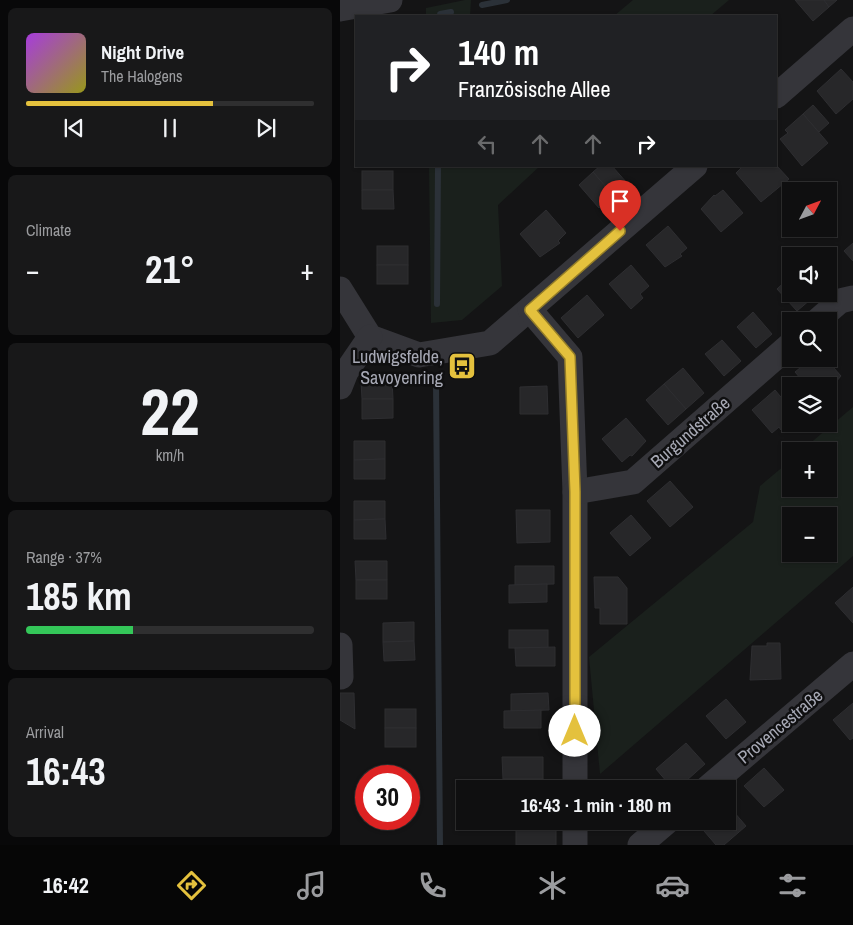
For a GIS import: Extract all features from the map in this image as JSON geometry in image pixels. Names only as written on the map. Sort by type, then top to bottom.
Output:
[{"type":"street","points":[[340,10],[390,0]]},
{"type":"street","points":[[777,95],[853,29]]},
{"type":"street","points":[[340,289],[370,337],[419,355],[490,343],[694,167]]},
{"type":"street","points":[[827,312],[840,301],[853,298]]},
{"type":"street","points":[[530,310],[570,357],[575,492],[575,780]]},
{"type":"street","points":[[340,387],[346,372],[370,337]]},
{"type":"street","name":"Burgundstraße","points":[[575,492],[633,482],[782,352]]},
{"type":"street","points":[[340,645],[340,677]]},
{"type":"street","name":"Provencestraße","points":[[717,780],[853,664]]},
{"type":"street","points":[[575,830],[575,845]]},
{"type":"street","points":[[640,845],[658,830]]},
{"type":"shaded area","points":[[471,0],[470,15],[426,15],[426,8]]},
{"type":"shaded area","points":[[633,0],[729,0],[711,15],[615,15]]},
{"type":"shaded area","points":[[429,167],[539,167],[498,205],[502,286],[462,320],[431,323]]},
{"type":"shaded area","points":[[853,407],[853,556],[600,774],[589,657],[753,522],[760,486],[782,468],[782,497],[837,497],[837,442],[812,442],[823,432],[837,432],[837,421]]},
{"type":"building","points":[[795,0],[824,0],[829,7],[813,21]]},
{"type":"building","points":[[824,0],[837,0],[829,7]]},
{"type":"building","points":[[841,69],[853,82],[853,99],[836,114],[817,91]]},
{"type":"building","points":[[813,105],[829,123],[819,132],[803,114]]},
{"type":"building","points":[[803,114],[828,143],[802,166],[780,139],[788,133],[785,130]]},
{"type":"building","points":[[777,166],[789,179],[782,182],[782,185],[761,202],[736,173],[742,167]]},
{"type":"building","points":[[599,167],[613,167],[627,183],[613,195],[593,172]]},
{"type":"building","points":[[362,171],[393,171],[393,190],[362,190]]},
{"type":"building","points":[[593,172],[613,195],[599,208],[579,185]]},
{"type":"building","points":[[362,190],[393,190],[394,209],[362,209]]},
{"type":"building","points":[[723,190],[743,213],[721,232],[701,209],[714,195]]},
{"type":"building","points":[[546,210],[566,233],[558,241],[560,243],[540,257],[520,234]]},
{"type":"building","points":[[668,226],[687,248],[680,254],[682,256],[665,267],[646,245]]},
{"type":"building","points":[[853,243],[853,261],[844,251]]},
{"type":"building","points":[[377,246],[408,246],[408,265],[377,265]]},
{"type":"building","points":[[377,265],[408,265],[408,284],[377,284]]},
{"type":"building","points":[[631,265],[649,286],[640,294],[643,298],[631,309],[609,284]]},
{"type":"building","points":[[782,284],[782,294],[777,289]]},
{"type":"building","points":[[587,295],[604,315],[578,338],[561,318]]},
{"type":"building","points":[[789,302],[808,302],[797,311]]},
{"type":"building","points":[[753,312],[772,334],[756,348],[737,327]]},
{"type":"building","points":[[722,340],[741,361],[724,376],[705,354]]},
{"type":"building","points":[[801,367],[833,367],[841,376],[837,381],[837,377],[799,377],[795,372]]},
{"type":"building","points":[[683,368],[704,393],[686,409],[664,384]]},
{"type":"building","points":[[392,380],[393,399],[362,399],[361,381]]},
{"type":"building","points":[[664,384],[686,409],[668,425],[646,400]]},
{"type":"building","points":[[547,386],[548,414],[520,414],[520,387]]},
{"type":"building","points":[[775,390],[782,398],[782,429],[779,427],[772,433],[752,410]]},
{"type":"building","points":[[362,399],[393,399],[393,418],[362,419]]},
{"type":"building","points":[[626,418],[646,441],[632,456],[630,455],[622,462],[602,439]]},
{"type":"building","points":[[354,441],[385,441],[385,459],[354,460]]},
{"type":"building","points":[[385,459],[385,479],[354,479],[354,460]]},
{"type":"building","points":[[670,481],[693,507],[670,527],[647,501]]},
{"type":"building","points":[[354,501],[385,501],[385,519],[354,520]]},
{"type":"building","points":[[516,510],[550,510],[550,542],[517,543]]},
{"type":"building","points":[[631,515],[651,538],[630,556],[610,533]]},
{"type":"building","points":[[385,519],[386,539],[354,539],[354,520]]},
{"type":"building","points":[[355,561],[387,561],[387,580],[356,580]]},
{"type":"building","points":[[515,566],[554,566],[554,584],[515,585]]},
{"type":"building","points":[[594,577],[618,577],[627,588],[627,624],[600,624],[600,608],[595,608]]},
{"type":"building","points":[[356,580],[387,580],[387,599],[356,599]]},
{"type":"building","points":[[547,584],[547,602],[509,603],[509,585]]},
{"type":"building","points":[[853,587],[853,623],[835,603]]},
{"type":"building","points":[[414,622],[414,641],[383,642],[383,623]]},
{"type":"building","points":[[509,630],[548,630],[548,648],[509,648]]},
{"type":"building","points":[[414,641],[415,660],[384,661],[383,642]]},
{"type":"building","points":[[767,643],[780,643],[781,679],[750,680],[752,646],[767,646]]},
{"type":"building","points":[[555,647],[555,666],[516,666],[515,648]]},
{"type":"building","points":[[340,693],[354,693],[355,729],[340,720]]},
{"type":"building","points":[[548,693],[549,710],[511,711],[511,694]]},
{"type":"building","points":[[726,699],[746,722],[726,739],[706,716]]},
{"type":"building","points":[[853,703],[853,738],[850,740],[833,720]]},
{"type":"building","points":[[385,709],[416,709],[416,728],[385,728]]},
{"type":"building","points":[[541,710],[541,728],[504,728],[504,711]]},
{"type":"building","points":[[385,728],[416,728],[416,747],[385,747]]},
{"type":"building","points":[[686,743],[705,764],[687,780],[665,780],[656,769]]},
{"type":"building","points":[[502,757],[543,757],[543,779],[503,779]]},
{"type":"building","points":[[764,768],[784,790],[764,807],[744,786]]},
{"type":"building","points":[[503,779],[543,779],[543,780]]},
{"type":"building","points":[[736,814],[746,826],[724,845],[716,845],[703,830],[736,830]]},
{"type":"building","points":[[516,830],[556,830],[556,845],[516,845]]},
{"type":"waterway","points":[[482,5],[507,0]]},
{"type":"waterway","points":[[440,15],[451,12]]},
{"type":"waterway","points":[[437,304],[438,167]]},
{"type":"waterway","points":[[436,383],[440,845]]},
{"type":"place","name":"Ludwigsfelde, Savoyenring","points":[[462,366]]},
{"type":"route","points":[[575,731],[575,492],[570,357],[530,310],[620,231]]}]
